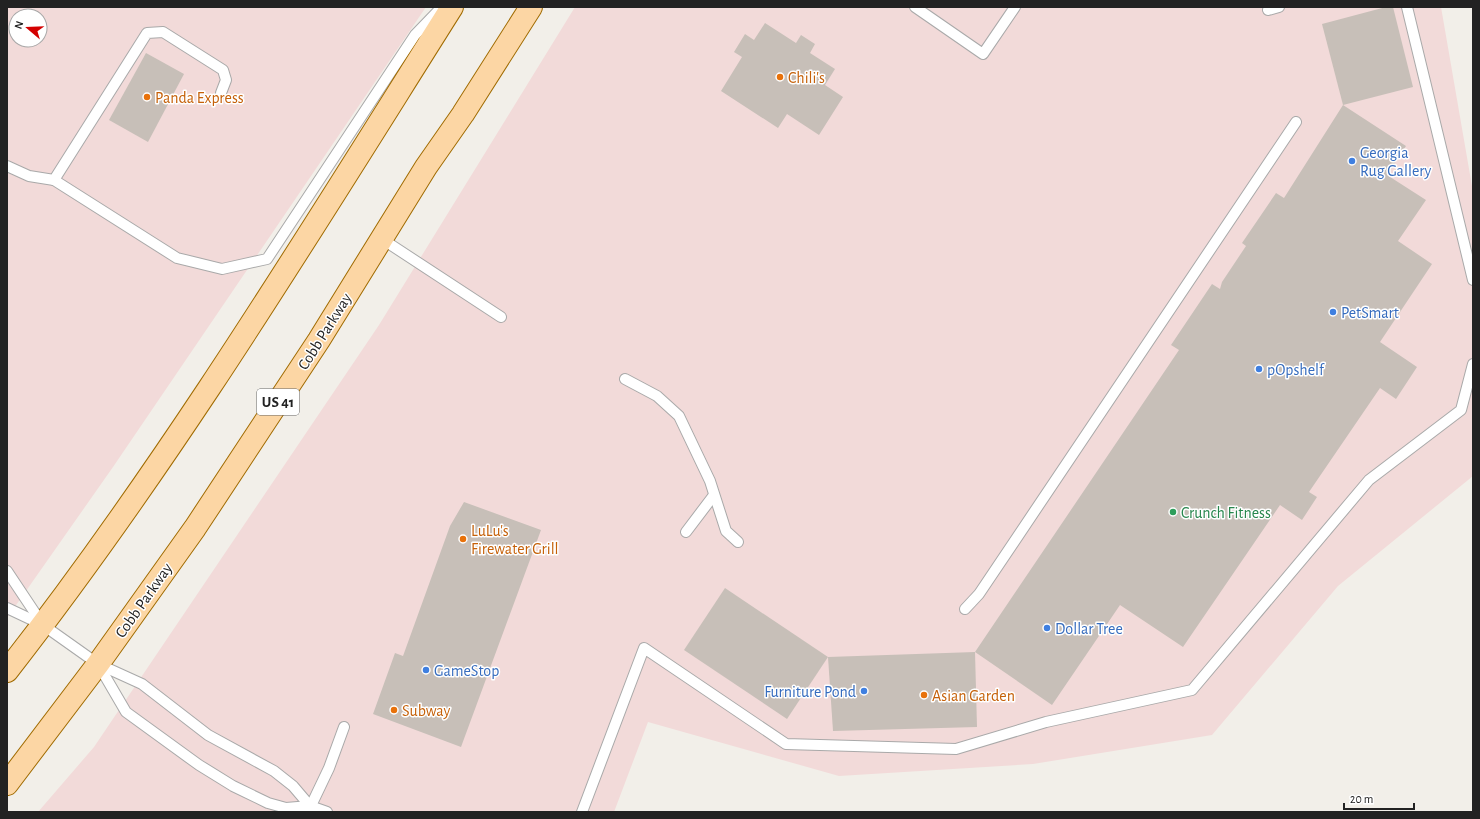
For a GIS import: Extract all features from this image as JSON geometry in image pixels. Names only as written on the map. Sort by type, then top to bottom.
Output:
[{"type":"main road","points":[[7,671],[43,625],[190,416],[452,7]]},
{"type":"main road","name":"Cobb Parkway","points":[[7,784],[98,664],[195,528],[319,340],[426,167],[463,114],[531,7]]},
{"type":"lane","points":[[7,166],[29,176],[54,180],[177,258],[222,269],[266,259],[415,35],[442,7]]},
{"type":"lane","points":[[915,7],[983,54],[1015,7]]},
{"type":"lane","points":[[1268,10],[1279,7]]},
{"type":"lane","points":[[1407,7],[1473,280]]},
{"type":"lane","points":[[54,180],[147,33],[163,32],[224,70],[226,80],[221,93]]},
{"type":"lane","points":[[965,609],[979,594],[1296,122]]},
{"type":"lane","points":[[382,239],[501,316]]},
{"type":"lane","points":[[582,812],[644,648],[786,744],[956,749],[1046,722],[1192,690],[1369,480],[1462,410],[1473,364]]},
{"type":"lane","points":[[626,379],[657,396],[679,416],[686,428],[714,495],[726,531],[738,542]]},
{"type":"lane","points":[[686,532],[714,495]]},
{"type":"lane","points":[[7,571],[43,625]]},
{"type":"lane","points":[[7,608],[43,625],[98,664],[142,684],[208,735],[274,772],[293,786],[309,809]]},
{"type":"lane","points":[[98,664],[126,712],[199,765],[233,786],[268,803],[286,808],[309,809],[326,812]]},
{"type":"lane","points":[[309,809],[329,768],[344,727]]},
{"type":"shaded area","points":[[7,7],[426,7],[113,467],[7,618]]},
{"type":"shaded area","points":[[575,7],[1441,7],[1473,192],[1473,476],[1338,586],[1212,735],[1033,764],[839,776],[648,722],[614,812],[38,812],[94,747],[379,325]]},
{"type":"building","points":[[1386,7],[1393,7],[1413,87],[1343,105],[1322,24]]},
{"type":"building","name":"Chili's","points":[[765,23],[796,43],[801,35],[815,44],[810,53],[835,69],[825,85],[843,97],[819,135],[787,114],[778,128],[721,91],[742,57],[734,52],[745,34],[754,40]]},
{"type":"building","name":"Panda Express","points":[[146,53],[184,74],[148,142],[109,120]]},
{"type":"building","points":[[1343,105],[1406,146],[1387,175],[1426,200],[1398,241],[1432,264],[1380,342],[1417,367],[1396,399],[1380,388],[1309,492],[1317,497],[1302,520],[1280,505],[1183,647],[1120,605],[1052,705],[975,652],[1179,350],[1171,345],[1212,284],[1220,289],[1222,282],[1246,246],[1242,243],[1276,193],[1284,198]]},
{"type":"building","points":[[464,502],[541,530],[461,747],[373,714],[395,653],[403,656],[450,526]]},
{"type":"building","points":[[725,588],[828,657],[787,719],[684,650]]},
{"type":"building","points":[[975,652],[977,727],[833,731],[828,657]]},
{"type":"place","name":"Chili's","points":[[780,77]]},
{"type":"place","name":"Panda Express","points":[[147,97]]},
{"type":"place","name":"Georgia Rug Gallery","points":[[1352,161]]},
{"type":"place","name":"PetSmart","points":[[1333,312]]},
{"type":"place","name":"pOpshelf","points":[[1259,369]]},
{"type":"place","name":"Crunch Fitness","points":[[1173,512]]},
{"type":"place","name":"LuLu's Firewater Grill","points":[[463,539]]},
{"type":"place","name":"Dollar Tree","points":[[1047,628]]},
{"type":"place","name":"GameStop","points":[[426,670]]},
{"type":"place","name":"Furniture Pond","points":[[864,691]]},
{"type":"place","name":"Asian Garden","points":[[924,695]]},
{"type":"place","name":"Subway","points":[[394,710]]}]
